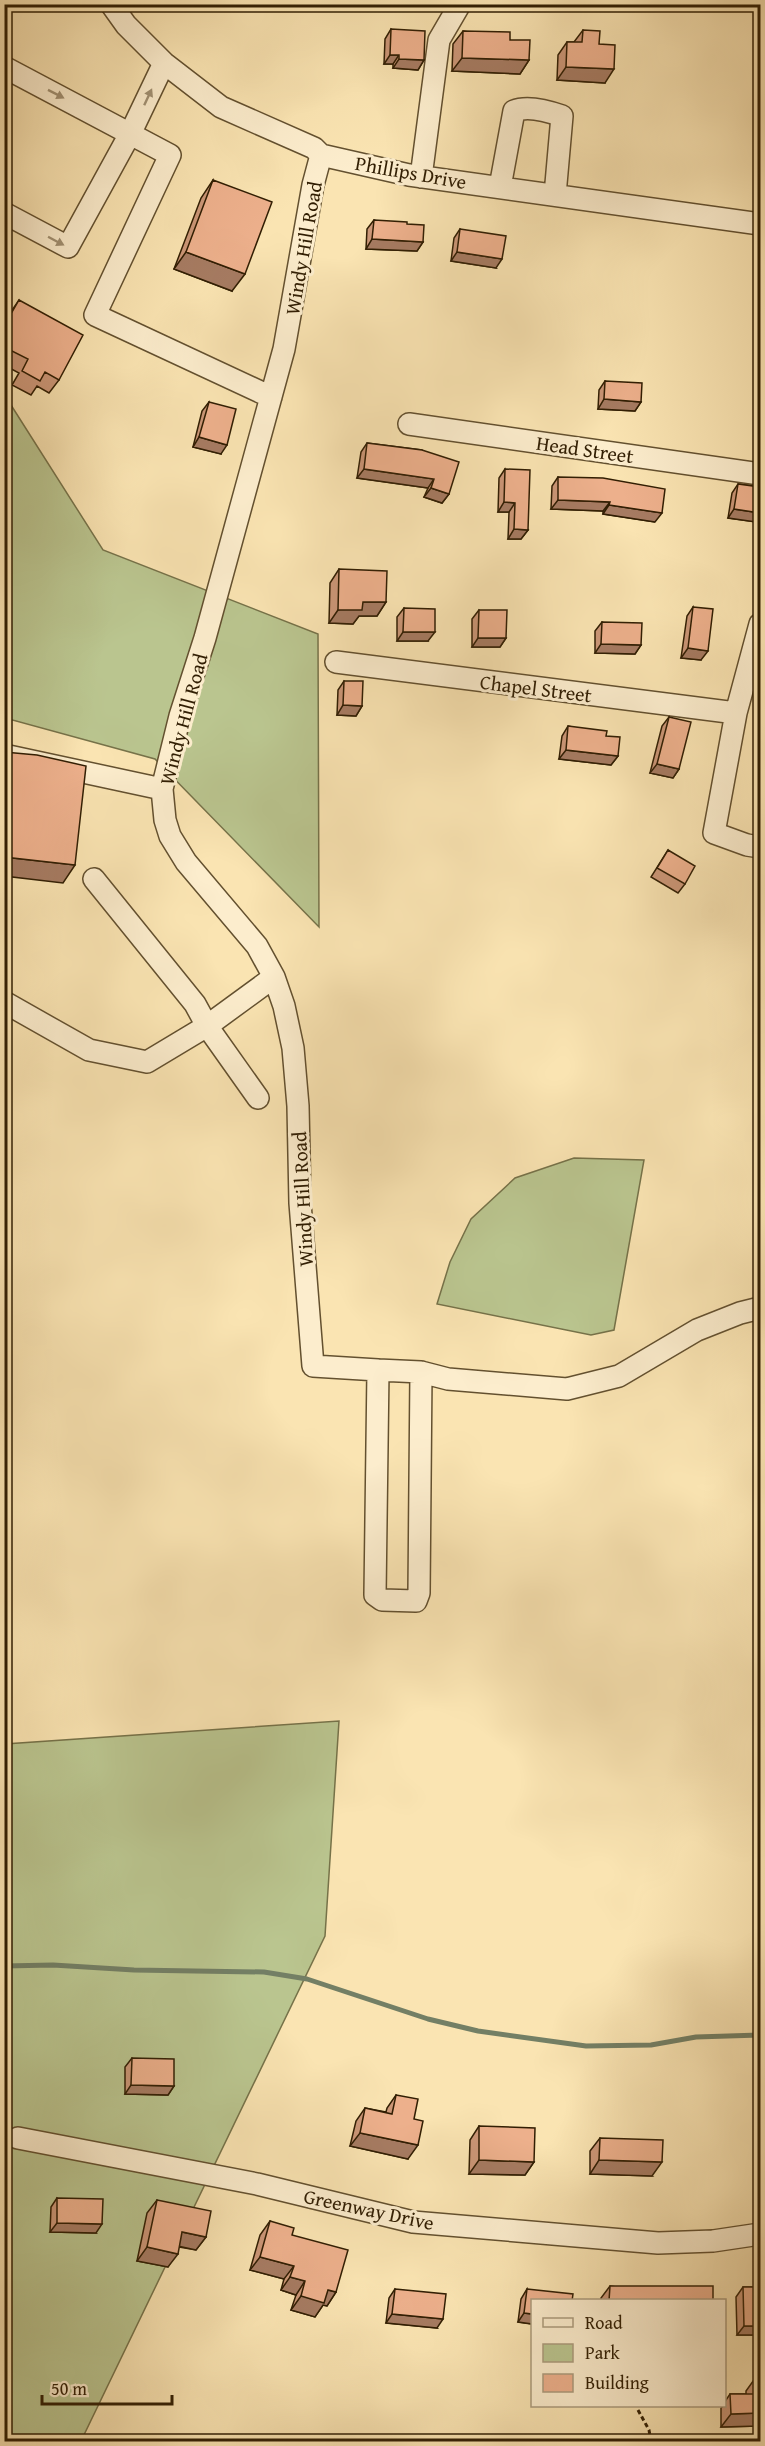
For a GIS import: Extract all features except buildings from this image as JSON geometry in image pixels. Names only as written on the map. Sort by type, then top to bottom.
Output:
[{"type":"street","name":"Phillips Drive","points":[[111,4],[126,25],[164,63],[221,107],[314,148],[321,155],[421,177],[760,224]]},
{"type":"street","points":[[421,177],[439,40],[460,4]]},
{"type":"street","points":[[4,213],[68,247],[131,132],[164,63]]},
{"type":"street","points":[[4,67],[171,154],[95,315],[271,397]]},
{"type":"street","points":[[500,187],[514,111],[521,108],[562,116],[555,195]]},
{"type":"street","name":"Windy Hill Road","points":[[321,155],[284,349],[205,638],[180,716],[162,789],[165,820],[170,836],[186,862],[257,946],[274,977],[284,1006],[294,1059],[298,1106],[300,1203],[312,1366],[378,1370]]},
{"type":"street","name":"Head Street","points":[[409,424],[760,474]]},
{"type":"street","points":[[760,624],[736,713],[714,833],[747,845],[760,847]]},
{"type":"street","name":"Chapel Street","points":[[336,662],[736,713]]},
{"type":"street","points":[[4,755],[162,789]]},
{"type":"street","points":[[94,879],[195,1004],[207,1026],[258,1098]]},
{"type":"street","points":[[4,1002],[90,1050],[147,1062],[207,1026],[274,977]]},
{"type":"street","points":[[421,1372],[419,1593],[416,1601],[382,1600],[375,1595],[378,1370],[421,1372],[448,1379],[567,1389],[620,1376],[697,1330],[740,1313],[760,1308]]},
{"type":"street","name":"Greenway Drive","points":[[18,2138],[257,2184],[413,2222],[658,2243],[713,2241],[760,2234]]},
{"type":"path","points":[[638,2410],[649,2430],[651,2442]]},
{"type":"green space","points":[[4,394],[103,550],[318,634],[319,927],[155,759],[5,718]]},
{"type":"green space","points":[[574,1158],[644,1160],[614,1330],[591,1335],[437,1304],[450,1262],[471,1219],[515,1178]]},
{"type":"green space","points":[[339,1721],[325,1936],[81,2441],[5,2442],[5,1744]]},
{"type":"waterway","points":[[4,1966],[53,1965],[134,1970],[264,1972],[307,1979],[428,2019],[478,2031],[586,2046],[651,2045],[696,2037],[760,2035]]}]
